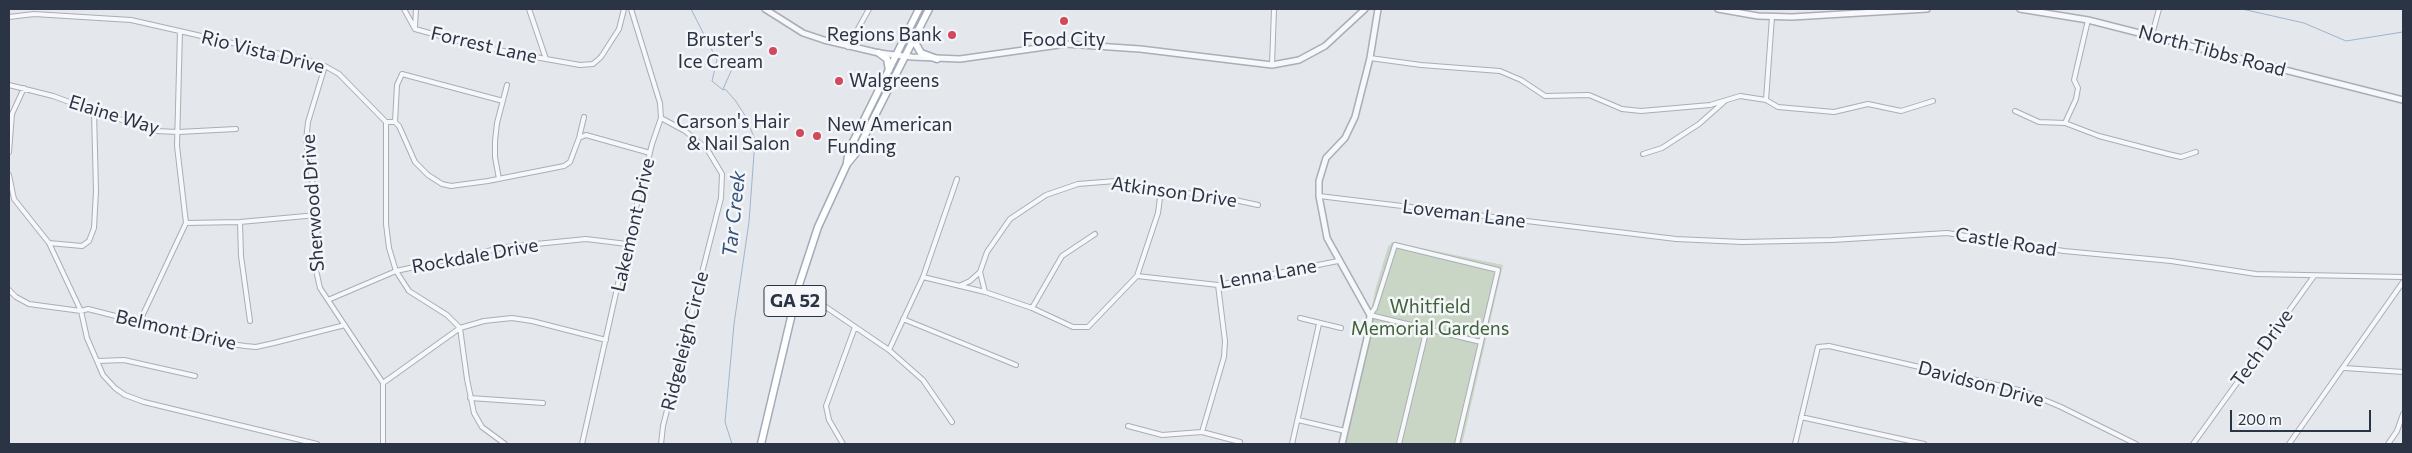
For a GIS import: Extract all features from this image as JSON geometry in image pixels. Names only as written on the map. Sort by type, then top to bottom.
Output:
[{"type":"main road","name":"GA 52","points":[[847,164],[849,150],[919,9]]},
{"type":"main road","name":"GA 52","points":[[761,444],[798,288],[818,227],[847,164],[856,153],[928,9]]},
{"type":"main road","points":[[914,39],[920,53],[937,59]]},
{"type":"main road","points":[[879,53],[887,59],[889,70]]},
{"type":"street","name":"Forrest Lane","points":[[404,9],[415,30],[477,46],[580,65],[593,64],[601,57],[619,28],[624,9]]},
{"type":"street","points":[[415,30],[416,9]]},
{"type":"street","points":[[529,9],[546,59]]},
{"type":"street","name":"Lakemont Drive","points":[[582,444],[627,244],[650,153],[661,118],[660,103],[631,9]]},
{"type":"street","points":[[765,9],[803,33],[848,47],[905,56],[937,59],[960,58],[1066,44],[1140,49],[1272,65],[1299,60],[1325,46],[1365,9]]},
{"type":"street","points":[[848,47],[870,9]]},
{"type":"street","points":[[1272,65],[1274,9]]},
{"type":"street","points":[[1378,9],[1370,58],[1355,117],[1345,138],[1326,158],[1322,167],[1319,196],[1327,238],[1338,262],[1370,315],[1481,342]]},
{"type":"street","points":[[1718,9],[1742,11],[1772,17],[1877,10],[1926,9]]},
{"type":"street","name":"North Tibbs Road","points":[[2020,9],[2042,10],[2152,35],[2403,100]]},
{"type":"street","points":[[2152,35],[2159,9]]},
{"type":"street","name":"Rio Vista Drive","points":[[9,16],[34,14],[114,18],[307,60],[325,66],[340,74],[386,122]]},
{"type":"street","points":[[1766,100],[1772,17]]},
{"type":"street","points":[[2065,123],[2076,99],[2078,88],[2074,80],[2088,20]]},
{"type":"street","points":[[139,323],[186,223],[178,132],[180,31]]},
{"type":"street","points":[[1370,58],[1421,65],[1500,71],[1521,80],[1545,96],[1589,94],[1622,109],[1640,111],[1684,108],[1725,101],[1740,96],[1766,100],[1778,107],[1834,112],[1868,104],[1901,111],[1933,101]]},
{"type":"street","name":"Sherwood Drive","points":[[325,66],[308,122],[306,141],[317,215],[316,270],[320,288],[383,382]]},
{"type":"street","points":[[395,122],[397,85],[402,74],[503,101]]},
{"type":"street","name":"Elaine Way","points":[[9,85],[53,96],[94,112],[156,131],[178,132],[236,128]]},
{"type":"street","points":[[499,179],[495,157],[495,141],[497,123],[507,85]]},
{"type":"street","points":[[9,152],[12,114],[24,88]]},
{"type":"street","points":[[1643,154],[1662,148],[1699,124],[1725,101]]},
{"type":"street","points":[[2015,111],[2039,122],[2065,123],[2099,136],[2181,157],[2196,152]]},
{"type":"street","points":[[49,244],[82,246],[89,241],[94,228],[96,191],[94,112]]},
{"type":"street","points":[[505,444],[482,427],[470,398],[460,328],[447,315],[409,291],[396,271],[386,224],[386,122],[395,122],[400,126],[415,162],[428,175],[442,184],[451,186],[564,166],[570,162],[584,117]]},
{"type":"street","name":"Ridgeleigh Circle","points":[[661,118],[685,131],[707,149],[722,174],[721,198],[663,426],[661,444]]},
{"type":"street","points":[[579,138],[586,135],[650,153]]},
{"type":"street","points":[[9,175],[14,199],[49,244],[82,311],[88,338],[103,375],[115,388],[125,395],[161,406],[317,444]]},
{"type":"street","points":[[889,350],[923,277],[956,179]]},
{"type":"street","name":"Atkinson Drive","points":[[980,272],[987,252],[1010,219],[1046,195],[1078,184],[1116,181],[1162,190],[1220,197],[1258,205]]},
{"type":"street","points":[[923,277],[986,292],[1032,308],[1073,327],[1088,327],[1137,276],[1158,213],[1162,190]]},
{"type":"street","name":"Loveman Lane","points":[[1319,196],[1608,231]]},
{"type":"street","points":[[186,223],[240,222],[317,215]]},
{"type":"street","points":[[240,222],[241,256],[250,321]]},
{"type":"street","name":"Castle Road","points":[[1608,231],[1676,239],[1742,242],[1864,239],[1947,233],[2064,251],[2154,259],[2256,274],[2403,277]]},
{"type":"street","points":[[1032,308],[1062,256],[1095,234]]},
{"type":"street","name":"Rockdale Drive","points":[[328,300],[396,271],[506,247],[586,239],[627,244]]},
{"type":"street","points":[[1342,444],[1368,334],[1370,315],[1375,308],[1395,245],[1498,270],[1457,444]]},
{"type":"street","name":"Lenna Lane","points":[[1137,276],[1218,285],[1338,262]]},
{"type":"street","points":[[958,286],[970,281],[980,272],[986,292]]},
{"type":"street","name":"Tech Drive","points":[[2193,444],[2314,276]]},
{"type":"street","points":[[2289,444],[2345,368],[2403,282]]},
{"type":"street","points":[[1202,432],[1224,357],[1225,341],[1218,285]]},
{"type":"street","points":[[798,288],[889,350],[923,380],[952,422]]},
{"type":"street","name":"Belmont Drive","points":[[9,290],[16,297],[30,304],[82,311],[88,309],[218,342],[256,347],[345,325]]},
{"type":"street","points":[[383,444],[383,382],[460,328],[484,321],[512,318],[532,321],[606,340]]},
{"type":"street","points":[[1300,318],[1341,328]]},
{"type":"street","points":[[904,319],[1016,365]]},
{"type":"street","points":[[1292,444],[1319,324]]},
{"type":"street","points":[[843,444],[829,420],[826,406],[855,327]]},
{"type":"street","points":[[1399,444],[1427,328]]},
{"type":"street","name":"Davidson Drive","points":[[1801,417],[1818,347],[1829,346],[2023,392],[2061,407],[2136,444]]},
{"type":"street","points":[[97,361],[124,360],[195,376]]},
{"type":"street","points":[[2345,368],[2403,372]]},
{"type":"street","points":[[470,398],[542,403]]},
{"type":"street","points":[[2388,444],[2397,431],[2403,414]]},
{"type":"street","points":[[1795,444],[1801,417],[1924,444]]},
{"type":"street","points":[[1298,420],[1344,431]]},
{"type":"street","points":[[1128,426],[1162,434],[1202,432],[1240,442]]},
{"type":"green space","name":"Whitfield Memorial Gardens","points":[[1392,242],[1503,265],[1462,444],[1343,444],[1376,287],[1388,247]]},
{"type":"waterway","name":"Tar Creek","points":[[691,9],[717,60],[712,81],[723,90],[725,89],[735,100],[746,117],[755,140],[749,222],[734,324],[725,422],[732,444]]},
{"type":"waterway","points":[[2242,9],[2304,23],[2346,41],[2403,32]]},
{"type":"waterway","points":[[723,89],[737,58]]},
{"type":"place","name":"Food City","points":[[1064,21]]},
{"type":"place","name":"Regions Bank","points":[[952,35]]},
{"type":"place","name":"Bruster's Ice Cream","points":[[773,51]]},
{"type":"place","name":"Walgreens","points":[[839,81]]},
{"type":"place","name":"Carson's Hair & Nail Salon","points":[[800,133]]},
{"type":"place","name":"New American Funding","points":[[817,136]]}]
